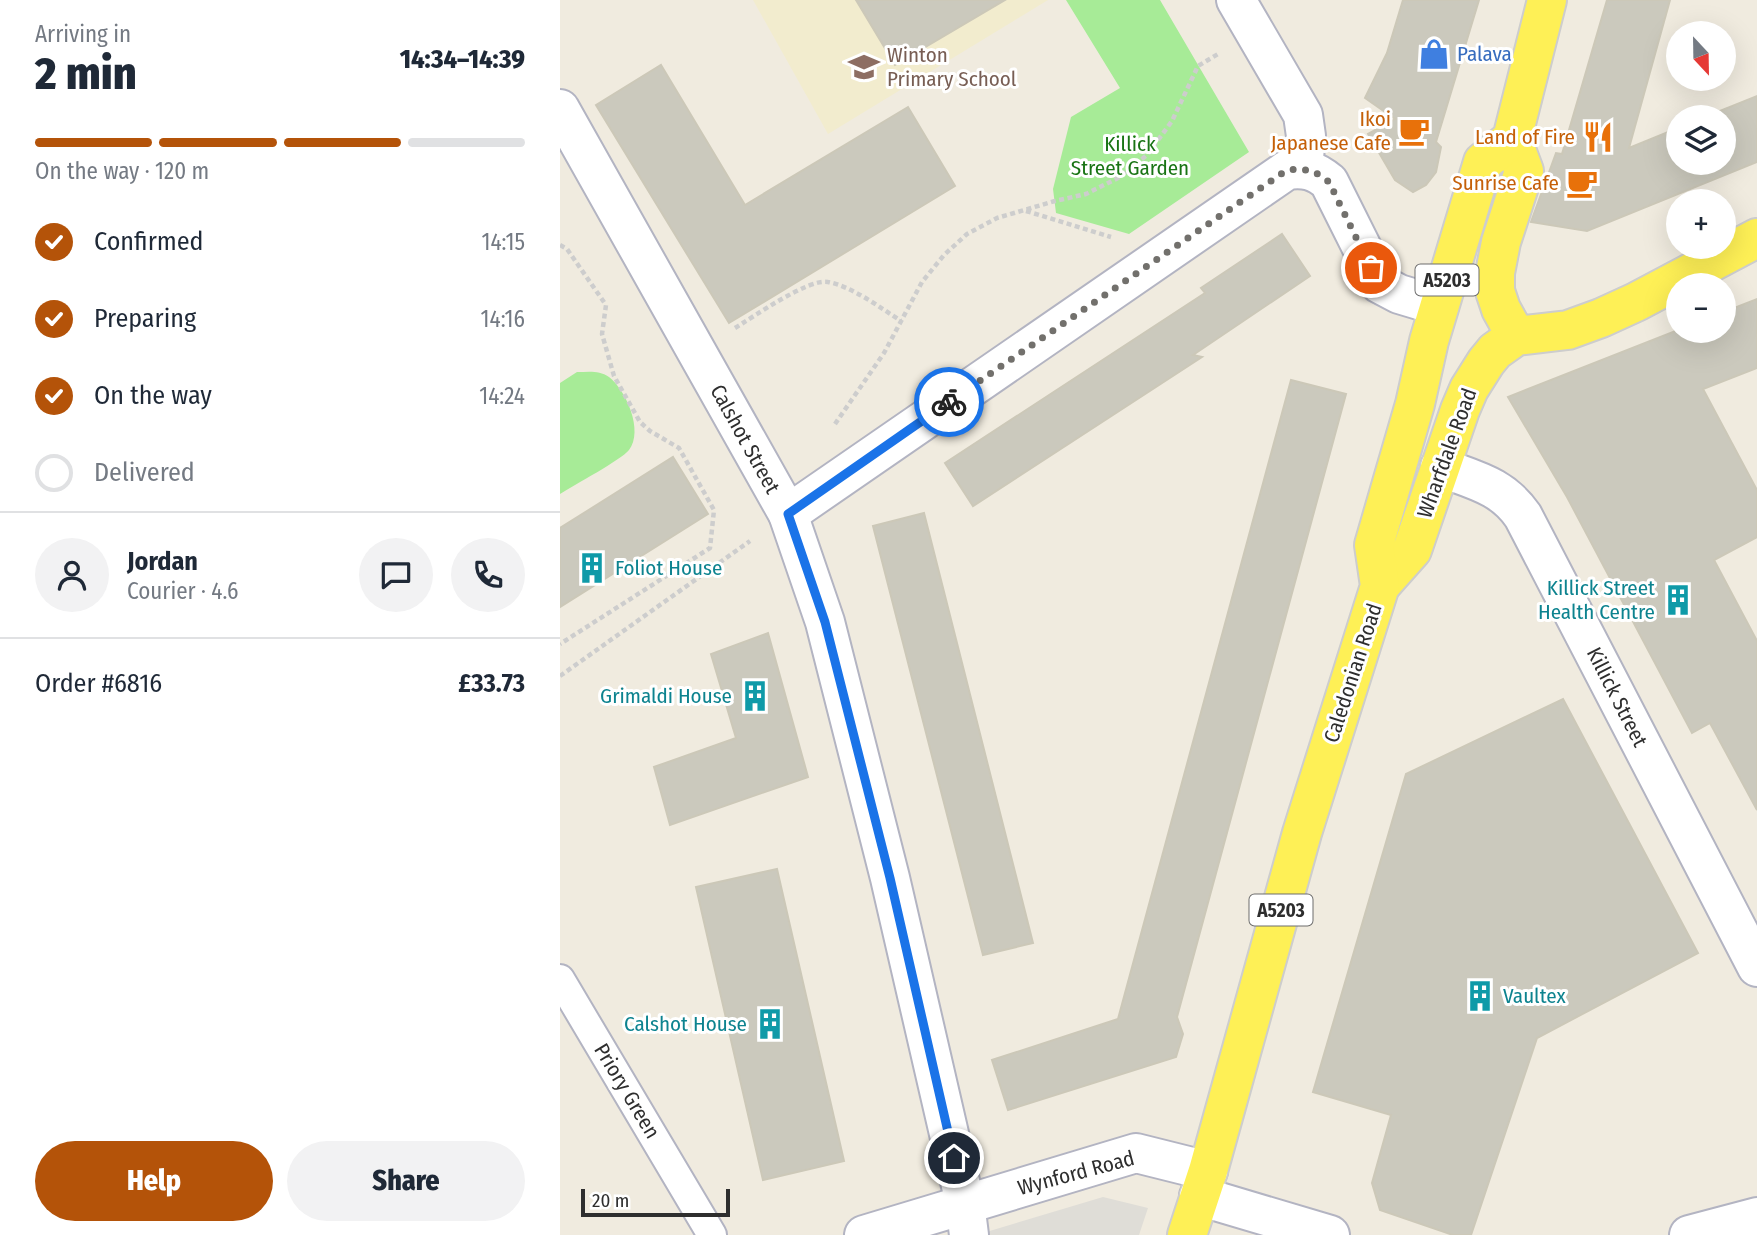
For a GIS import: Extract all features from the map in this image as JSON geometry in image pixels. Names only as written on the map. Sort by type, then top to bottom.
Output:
[{"type":"main road","points":[[1512,139],[1547,0]]},
{"type":"main road","name":"Caledonian Road","points":[[1187,1235],[1302,833],[1381,586],[1374,545],[1415,404],[1439,306],[1483,162],[1512,139]]},
{"type":"main road","name":"A5203","points":[[1512,139],[1524,171],[1501,242],[1495,273],[1495,291],[1501,309],[1516,336]]},
{"type":"main road","points":[[1516,336],[1568,330],[1601,318],[1757,238]]},
{"type":"main road","name":"Wharfdale Road","points":[[1381,586],[1412,550],[1469,389],[1495,351],[1516,336]]},
{"type":"street","points":[[1236,0],[1303,115],[1306,136],[1303,168]]},
{"type":"street","name":"Calshot Street","points":[[560,109],[788,514],[825,622],[890,878],[967,1219]]},
{"type":"street","points":[[788,514],[1276,175],[1287,170],[1303,168],[1317,172],[1329,182],[1380,284],[1399,294],[1439,306]]},
{"type":"street","name":"Killick Street","points":[[1440,467],[1500,491],[1513,502],[1523,516],[1757,967]]},
{"type":"street","name":"Wynford Road","points":[[864,1235],[967,1219],[1136,1153],[1203,1184],[1330,1235]]},
{"type":"street","points":[[1689,1235],[1757,1217]]},
{"type":"lane","name":"Priory Green","points":[[560,979],[712,1235]]},
{"type":"path","points":[[831,430],[884,354],[922,282],[944,255],[967,234],[997,218],[1086,194],[1118,178],[1147,155],[1172,121],[1198,66],[1255,33]]},
{"type":"path","points":[[1026,210],[1129,243],[1145,266]]},
{"type":"path","points":[[560,245],[567,248],[606,305],[602,334],[609,359],[614,376],[640,422],[679,448],[714,510],[710,548],[560,644]]},
{"type":"path","points":[[695,350],[809,285],[827,281],[867,300],[901,321]]},
{"type":"path","points":[[560,676],[788,514]]},
{"type":"shaded area","name":"Winton Primary School","points":[[753,0],[1048,0],[828,134]]},
{"type":"shaded area","points":[[1103,1197],[1148,1208],[1139,1235],[983,1233]]},
{"type":"green space","name":"Killick Street Garden","points":[[1066,0],[1160,0],[1249,152],[1129,234],[1056,213],[1053,189],[1071,117],[1120,88]]},
{"type":"green space","points":[[577,372],[601,373],[615,383],[627,401],[635,432],[629,450],[560,494],[560,383]]},
{"type":"building","points":[[856,0],[1005,0],[895,65]]},
{"type":"building","points":[[1403,0],[1479,0],[1436,142],[1441,147],[1436,172],[1426,185],[1413,192],[1395,180],[1368,134],[1395,119],[1365,98],[1387,53]]},
{"type":"building","points":[[1607,0],[1670,0],[1629,148],[1666,133],[1666,175],[1725,175],[1690,189],[1666,189],[1666,199],[1587,231],[1531,222],[1556,153],[1562,154]]},
{"type":"building","points":[[661,65],[745,205],[908,107],[955,186],[729,323],[596,105]]},
{"type":"building","points":[[1757,96],[1757,162],[1736,171],[1735,105]]},
{"type":"building","points":[[1282,234],[1310,276],[1193,355],[1202,357],[973,506],[945,463],[1205,293],[1201,288]]},
{"type":"building","points":[[1757,299],[1757,368],[1703,389],[1757,490],[1757,537],[1714,560],[1757,641],[1757,810],[1710,723],[1692,733],[1567,497],[1508,397],[1666,335],[1666,343],[1736,343],[1736,307]]},
{"type":"building","points":[[1291,380],[1346,394],[1177,1017],[1183,1034],[1176,1057],[1008,1110],[992,1060],[1118,1019]]},
{"type":"building","name":"Foliot House","points":[[673,457],[708,514],[560,607],[560,528]]},
{"type":"building","points":[[924,513],[1033,943],[983,955],[873,526]]},
{"type":"building","name":"Grimaldi House","points":[[768,633],[808,777],[670,825],[654,767],[736,738],[711,654]]},
{"type":"building","name":"Vaultex","points":[[1563,699],[1698,953],[1537,1038],[1471,1235],[1453,1235],[1380,1210],[1372,1183],[1391,1115],[1313,1092],[1406,774]]},
{"type":"building","name":"Calshot House","points":[[777,869],[844,1161],[763,1180],[696,887]]},
{"type":"way so far","points":[[949,402],[1276,175],[1287,170],[1303,168],[1317,172],[1329,182],[1371,268]]},
{"type":"place","name":"Palava","points":[[1434,54]]},
{"type":"place","name":"Winton Primary School","points":[[864,67]]},
{"type":"place","name":"Ikoi Japanese Cafe","points":[[1414,131]]},
{"type":"place","name":"Land of Fire","points":[[1598,137]]},
{"type":"place","name":"Sunrise Cafe","points":[[1582,183]]},
{"type":"place","name":"Foliot House","points":[[592,568]]},
{"type":"place","name":"Killick Street Health Centre","points":[[1678,600]]},
{"type":"place","name":"Grimaldi House","points":[[755,696]]},
{"type":"place","name":"Vaultex","points":[[1480,996]]},
{"type":"place","name":"Calshot House","points":[[770,1024]]},
{"type":"route","points":[[949,402],[788,514],[825,622],[890,878],[954,1158]]}]
